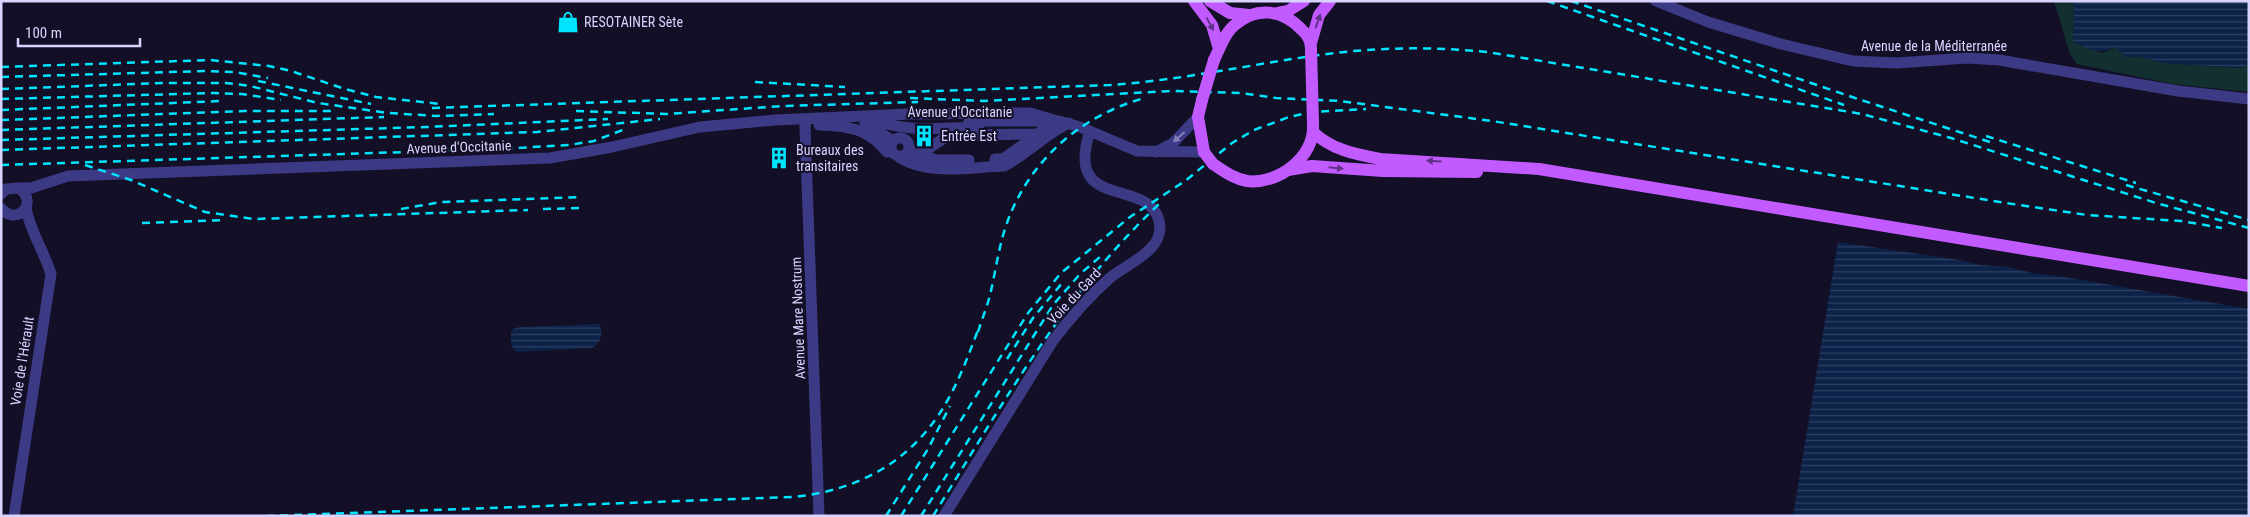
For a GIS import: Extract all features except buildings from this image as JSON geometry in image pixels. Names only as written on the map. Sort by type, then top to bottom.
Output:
[{"type":"main road","points":[[1194,1],[1212,25],[1217,54]]},
{"type":"main road","points":[[1210,1],[1230,13],[1249,15],[1288,11],[1304,1]]},
{"type":"main road","points":[[1288,170],[1299,161],[1310,144],[1313,128],[1311,46],[1319,15],[1330,1]]},
{"type":"main road","points":[[1278,13],[1293,21],[1304,31],[1311,46]]},
{"type":"main road","points":[[1249,15],[1235,24],[1217,54],[1198,118],[1204,152],[1213,164],[1231,176],[1258,181],[1288,170],[1312,166],[1383,171],[1569,174]]},
{"type":"main road","points":[[1313,128],[1324,142],[1363,156],[1539,169],[2249,286]]},
{"type":"street","name":"Avenue de la Méditerranée","points":[[1656,1],[1708,22],[1772,41],[1853,61],[1897,62],[1966,58],[2009,61],[2178,91],[2249,99]]},
{"type":"street","name":"Avenue d'Occitanie","points":[[3,191],[31,188],[68,176],[550,158],[612,147],[700,127],[806,119],[815,124],[867,117],[891,126],[908,128],[1031,127],[1054,120],[1069,123],[1137,151],[1204,152]]},
{"type":"street","points":[[1156,152],[1173,143],[1198,118]]},
{"type":"street","name":"Avenue Mare Nostrum","points":[[806,119],[819,516]]},
{"type":"street","points":[[848,121],[876,148],[921,154],[936,160],[1003,159],[1054,120]]},
{"type":"street","points":[[848,121],[881,132],[910,164],[928,168],[1004,166],[1015,161],[1055,130],[1069,123]]},
{"type":"street","name":"Voie du Gard","points":[[944,516],[1052,342],[1071,316],[1112,277],[1151,248],[1160,234],[1158,217],[1149,204],[1094,181],[1086,173],[1084,151],[1090,131]]},
{"type":"street","points":[[921,154],[949,135],[1037,134]]},
{"type":"street","name":"Avenue d'Occitanie","points":[[5,212],[16,215],[27,207],[50,183]]},
{"type":"street","points":[[19,188],[25,192],[28,199],[27,207]]},
{"type":"street","name":"Voie de l'Hérault","points":[[14,516],[51,274],[28,221],[27,207]]},
{"type":"street","points":[[5,212],[24,226],[38,242]]},
{"type":"green space","points":[[2054,1],[2074,1],[2073,42],[2102,53],[2116,47],[2125,57],[2141,57],[2164,63],[2242,68],[2249,64],[2249,92],[2172,84],[2077,64],[2070,54]]},
{"type":"water","points":[[2074,1],[2249,1],[2249,64],[2242,68],[2164,63],[2141,57],[2125,57],[2116,47],[2104,51],[2090,49],[2073,42]]},
{"type":"water","points":[[1838,242],[1960,260],[1980,265],[2008,267],[2032,273],[2249,309],[2249,516],[1793,516]]},
{"type":"water","points":[[599,324],[601,338],[592,348],[516,352],[511,345],[511,332],[513,329],[520,327]]},
{"type":"railway","points":[[1547,1],[1844,105]]},
{"type":"railway","points":[[1571,1],[1993,143]]},
{"type":"railway","points":[[432,108],[1110,85],[1167,79],[1354,51],[1411,48],[1468,50],[1862,114],[1951,138],[2156,203],[2249,228]]},
{"type":"railway","points":[[1,67],[210,60],[269,66],[376,97],[441,104]]},
{"type":"railway","points":[[1,77],[206,71],[234,72],[268,78]]},
{"type":"railway","points":[[258,81],[371,104]]},
{"type":"railway","points":[[755,82],[845,87]]},
{"type":"railway","points":[[1,89],[164,83],[226,83],[250,86],[318,103],[388,113],[436,116],[494,114]]},
{"type":"railway","points":[[910,98],[984,101],[1172,91],[1241,93],[1276,98],[1340,101],[1492,121],[2087,215],[2181,221],[2222,228]]},
{"type":"railway","points":[[1,99],[213,93],[242,94],[281,100]]},
{"type":"railway","points":[[978,332],[990,295],[1004,232],[1013,208],[1025,186],[1039,166],[1074,132],[1117,107],[1141,99]]},
{"type":"railway","points":[[1,110],[221,101]]},
{"type":"railway","points":[[576,111],[667,114],[782,106],[918,102]]},
{"type":"railway","points":[[901,516],[1028,313],[1061,273],[1130,217],[1185,181],[1232,143],[1254,130],[1289,117],[1311,112],[1366,109]]},
{"type":"railway","points":[[1,120],[246,111],[334,111]]},
{"type":"railway","points":[[1,130],[384,117]]},
{"type":"railway","points":[[1,140],[426,127],[608,119]]},
{"type":"railway","points":[[1,150],[537,132],[660,119]]},
{"type":"railway","points":[[1,165],[499,149],[569,145],[594,141],[628,128]]},
{"type":"railway","points":[[1986,136],[2136,183]]},
{"type":"railway","points":[[85,165],[131,180],[205,212],[254,219],[528,210]]},
{"type":"railway","points":[[2126,185],[2249,220]]},
{"type":"railway","points":[[401,209],[441,202],[582,197]]},
{"type":"railway","points":[[933,516],[1010,392],[1063,313],[1125,239],[1159,204]]},
{"type":"railway","points":[[543,209],[583,208]]},
{"type":"railway","points":[[142,223],[224,220]]},
{"type":"railway","points":[[921,516],[1053,305],[1080,274],[1101,256]]},
{"type":"railway","points":[[1007,359],[1033,318],[1063,282]]},
{"type":"railway","points":[[266,516],[793,497],[843,487],[866,478],[887,466],[906,452],[923,435],[939,415],[952,392],[980,325]]},
{"type":"railway","points":[[886,516],[928,449],[950,406]]},
{"type":"place","name":"RESOTAINER Sète","points":[[568,22]]},
{"type":"place","name":"Entrée Est","points":[[924,136]]},
{"type":"place","name":"Bureaux des transitaires","points":[[779,158]]}]
